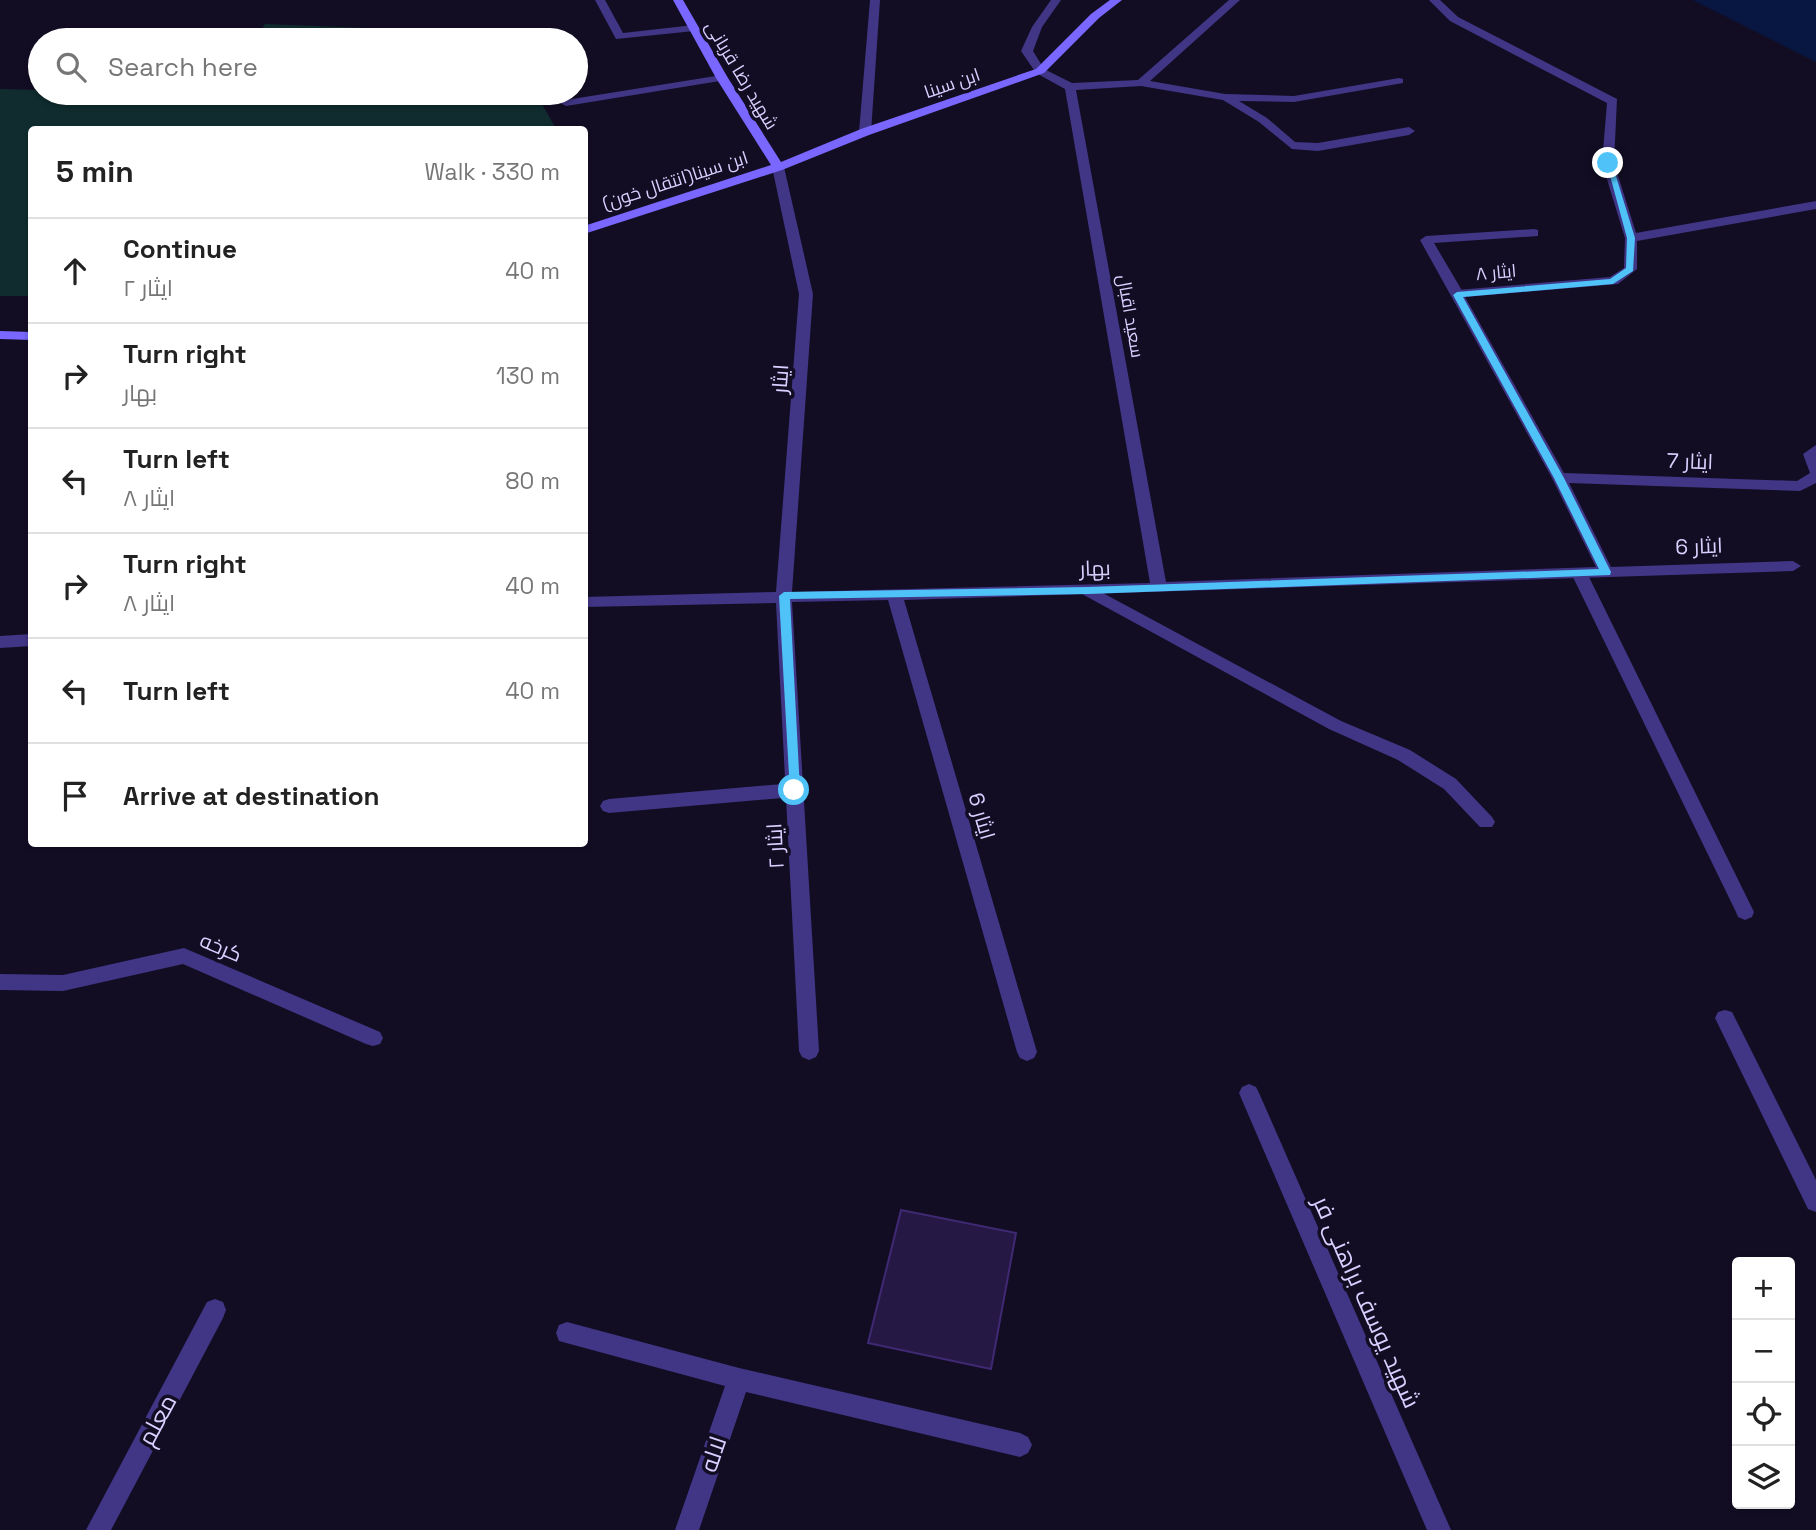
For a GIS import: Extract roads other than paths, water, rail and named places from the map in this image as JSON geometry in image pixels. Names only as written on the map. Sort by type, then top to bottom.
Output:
[{"type":"main road","name":"شهید رضا قربانی","points":[[678,0],[722,78],[778,167]]},
{"type":"main road","name":"ابن سینا","points":[[778,167],[865,132],[1040,71],[1095,16],[1117,0]]},
{"type":"main road","name":"ابن سینا(انتقال خون)","points":[[588,229],[778,167]]},
{"type":"main road","points":[[0,335],[28,336]]},
{"type":"street","points":[[600,0],[620,37],[694,28]]},
{"type":"street","points":[[865,132],[876,0]]},
{"type":"street","points":[[1056,0],[1037,27],[1027,51],[1040,71],[1070,87],[1141,83],[1225,97],[1294,99],[1399,81]]},
{"type":"street","points":[[1141,83],[1236,0]]},
{"type":"street","points":[[1434,0],[1454,19],[1614,101],[1608,163],[1631,238],[1816,205]]},
{"type":"street","points":[[588,99],[722,78]]},
{"type":"street","name":"سعید اقبال","points":[[1070,87],[1159,586]]},
{"type":"street","points":[[1225,97],[1264,120],[1292,145],[1318,147],[1409,131]]},
{"type":"street","name":"ایثار","points":[[778,167],[806,294],[784,596]]},
{"type":"street","points":[[1457,295],[1426,240],[1534,233]]},
{"type":"street","name":"ایثار ۸","points":[[1606,572],[1559,478],[1457,295],[1613,281],[1630,269],[1631,238]]},
{"type":"street","name":"ایثار 7","points":[[1559,478],[1800,486],[1816,473],[1810,454],[1816,450]]},
{"type":"street","name":"ایثار 6","points":[[1606,572],[1794,566]]},
{"type":"street","name":"بهار","points":[[588,602],[1088,590],[1606,572]]},
{"type":"street","points":[[1579,573],[1745,912]]},
{"type":"street","points":[[1088,590],[1335,725],[1404,755],[1450,783],[1486,822]]},
{"type":"street","name":"ایثار 6","points":[[894,593],[1027,1052]]},
{"type":"street","name":"ایثار ۲","points":[[784,596],[809,1051]]},
{"type":"street","points":[[0,642],[28,640]]},
{"type":"street","points":[[609,806],[794,790]]},
{"type":"street","name":"کرخه","points":[[0,982],[63,984],[184,956],[373,1038]]},
{"type":"street","points":[[1725,1018],[1816,1202]]},
{"type":"street","name":"شهید یوسف براهنی فر","points":[[1249,1093],[1439,1530]]},
{"type":"street","name":"معلم","points":[[98,1530],[215,1310]]},
{"type":"street","points":[[566,1333],[739,1379],[1020,1445]]},
{"type":"street","name":"لاله","points":[[687,1530],[739,1379]]},
{"type":"water","points":[[1693,0],[1816,0],[1816,62]]}]
